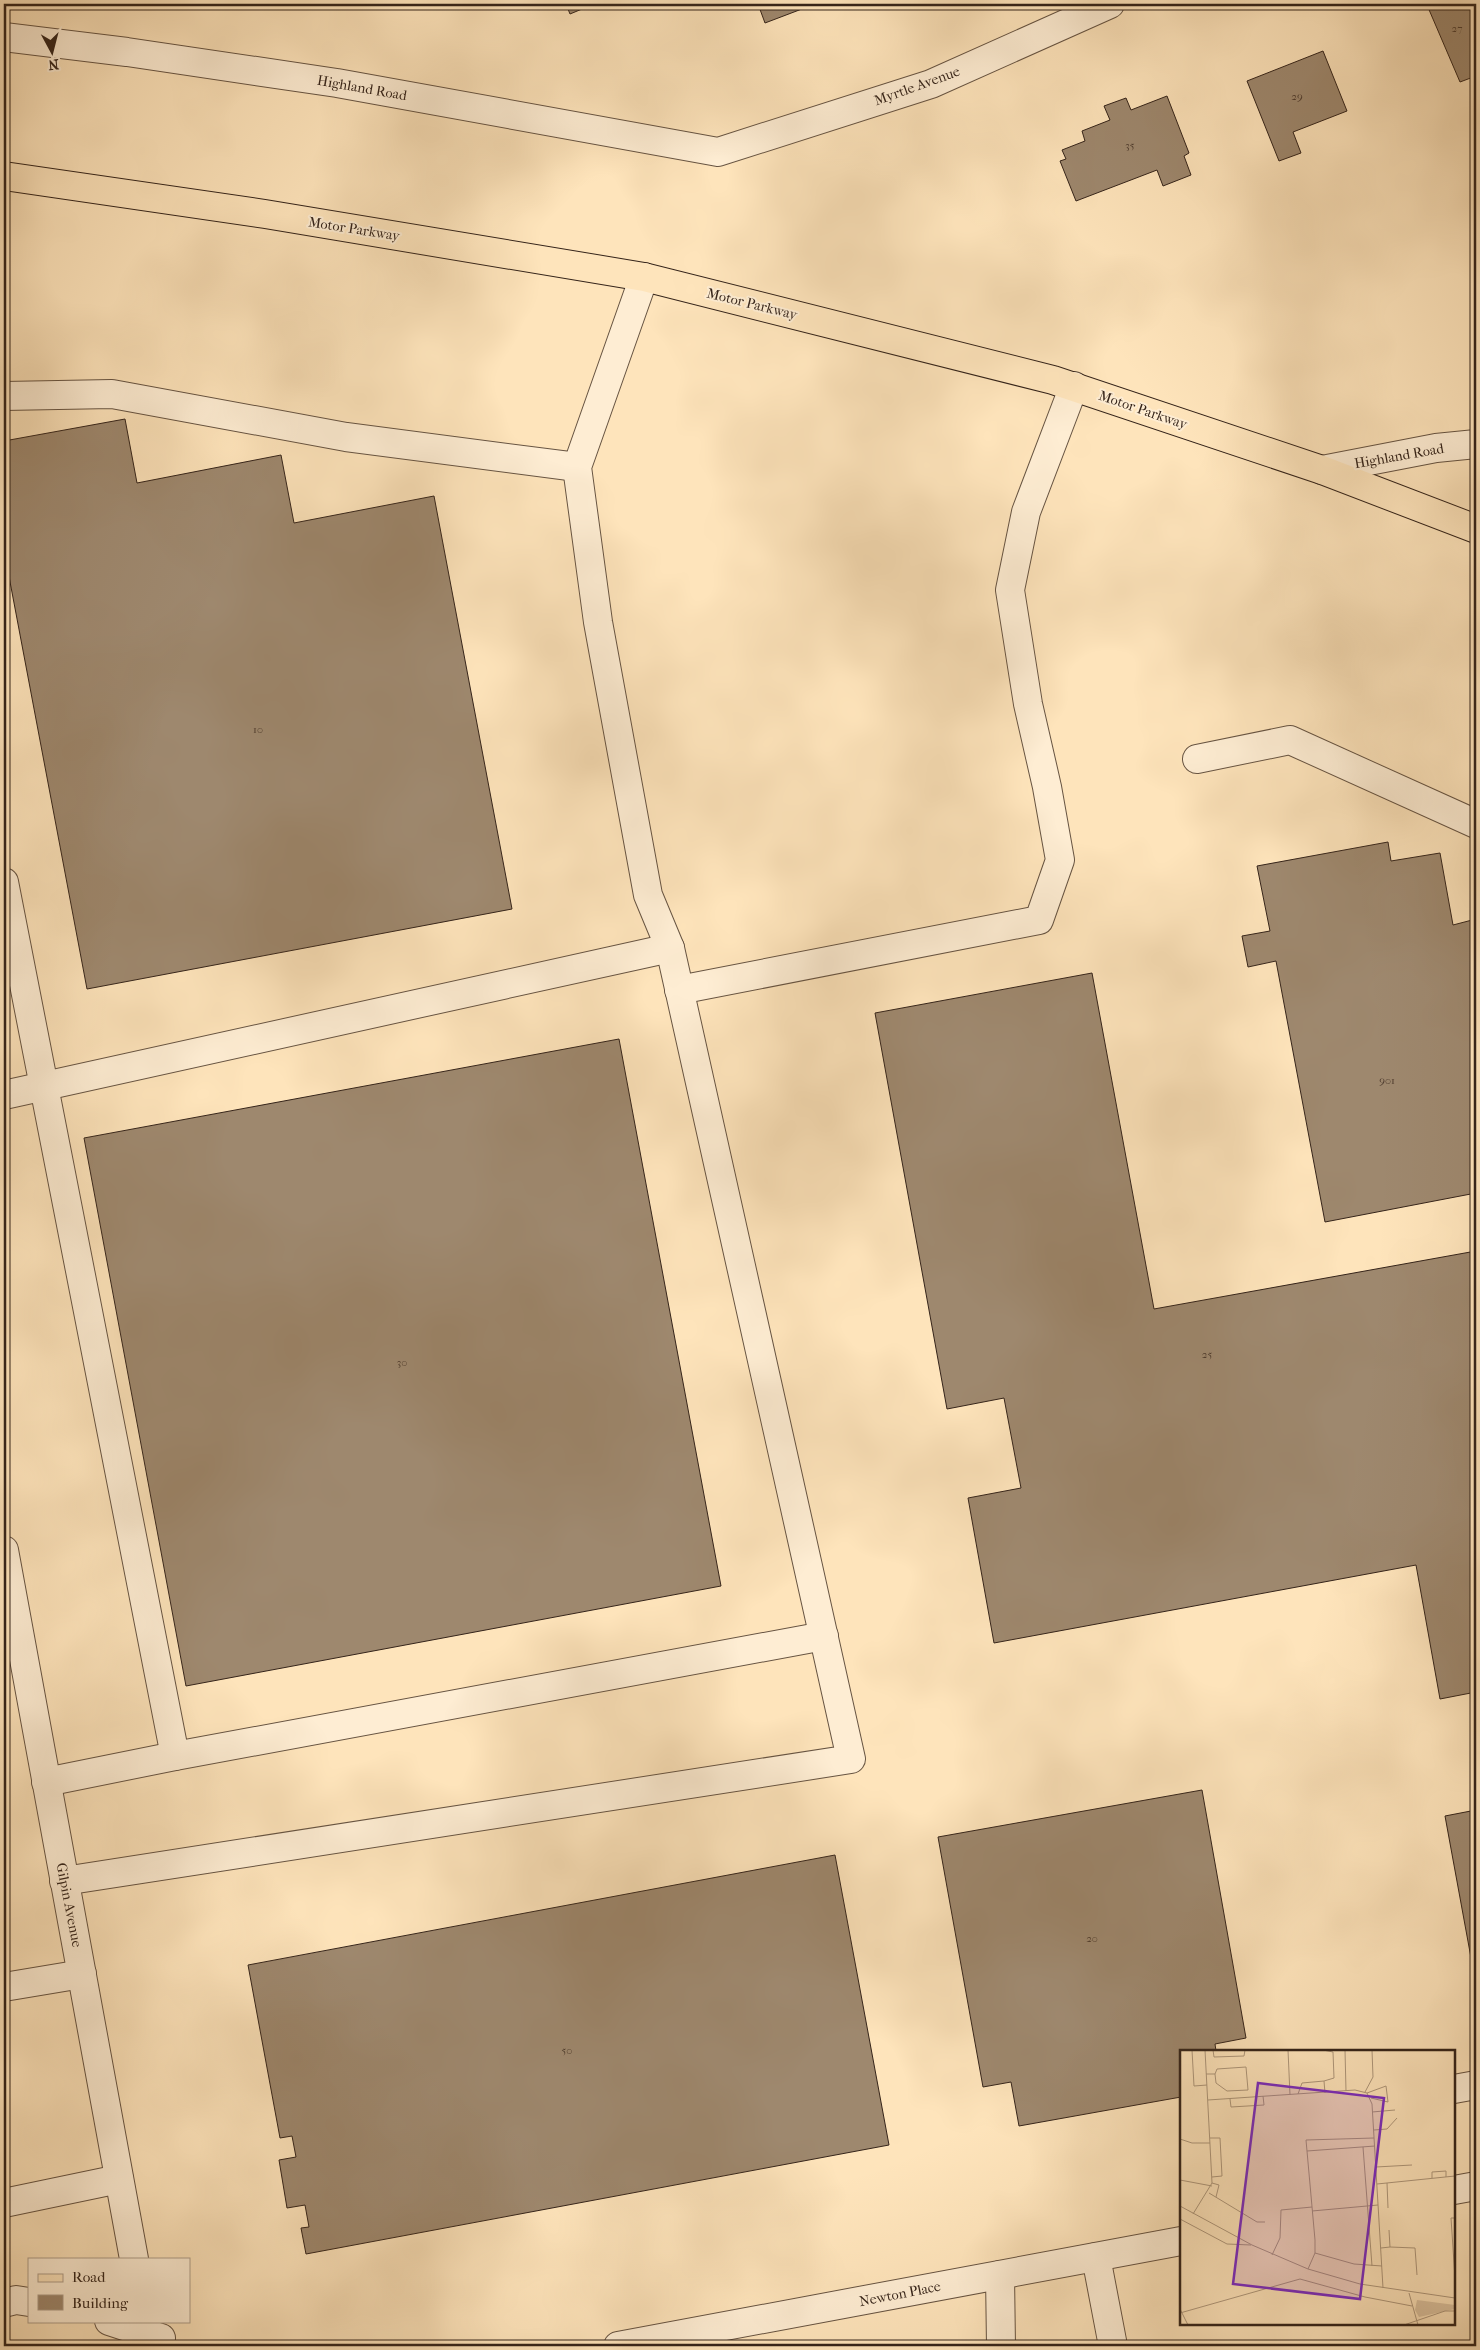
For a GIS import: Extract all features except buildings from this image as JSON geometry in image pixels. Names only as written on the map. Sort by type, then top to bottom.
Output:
[{"type":"main road","name":"Motor Parkway","points":[[4,176],[265,214],[644,277],[1074,386],[1322,470],[1476,529]]},
{"type":"street","name":"Myrtle Avenue","points":[[718,152],[931,84],[1110,4]]},
{"type":"street","name":"Highland Road","points":[[4,37],[127,52],[337,83],[718,152]]},
{"type":"street","points":[[64,1881],[851,1759],[670,948],[648,895],[598,622],[577,467],[644,277]]},
{"type":"street","points":[[679,990],[1040,920],[1060,860],[1047,787],[1028,704],[1010,590],[1026,512],[1074,386]]},
{"type":"street","points":[[4,396],[112,394],[346,437],[577,467]]},
{"type":"street","name":"Highland Road","points":[[1322,470],[1436,448],[1476,444]]},
{"type":"street","points":[[1197,759],[1290,740],[1476,824]]},
{"type":"street","points":[[4,882],[175,1756]]},
{"type":"street","points":[[4,1095],[670,948]]},
{"type":"street","name":"Gilpin Avenue","points":[[4,1550],[134,2258]]},
{"type":"street","points":[[46,1782],[175,1756],[824,1636]]},
{"type":"street","points":[[4,1987],[82,1974]]},
{"type":"street","points":[[1455,2089],[1476,2085]]},
{"type":"street","points":[[4,2203],[119,2179]]},
{"type":"street","points":[[1455,2190],[1476,2186]]},
{"type":"street","name":"Newton Place","points":[[618,2346],[696,2339],[1000,2275],[1180,2241]]},
{"type":"street","points":[[1096,2257],[1112,2346]]},
{"type":"street","points":[[1000,2275],[1001,2346]]},
{"type":"street","points":[[4,2303],[16,2300],[28,2302]]},
{"type":"street","points":[[113,2322],[161,2335]]}]
